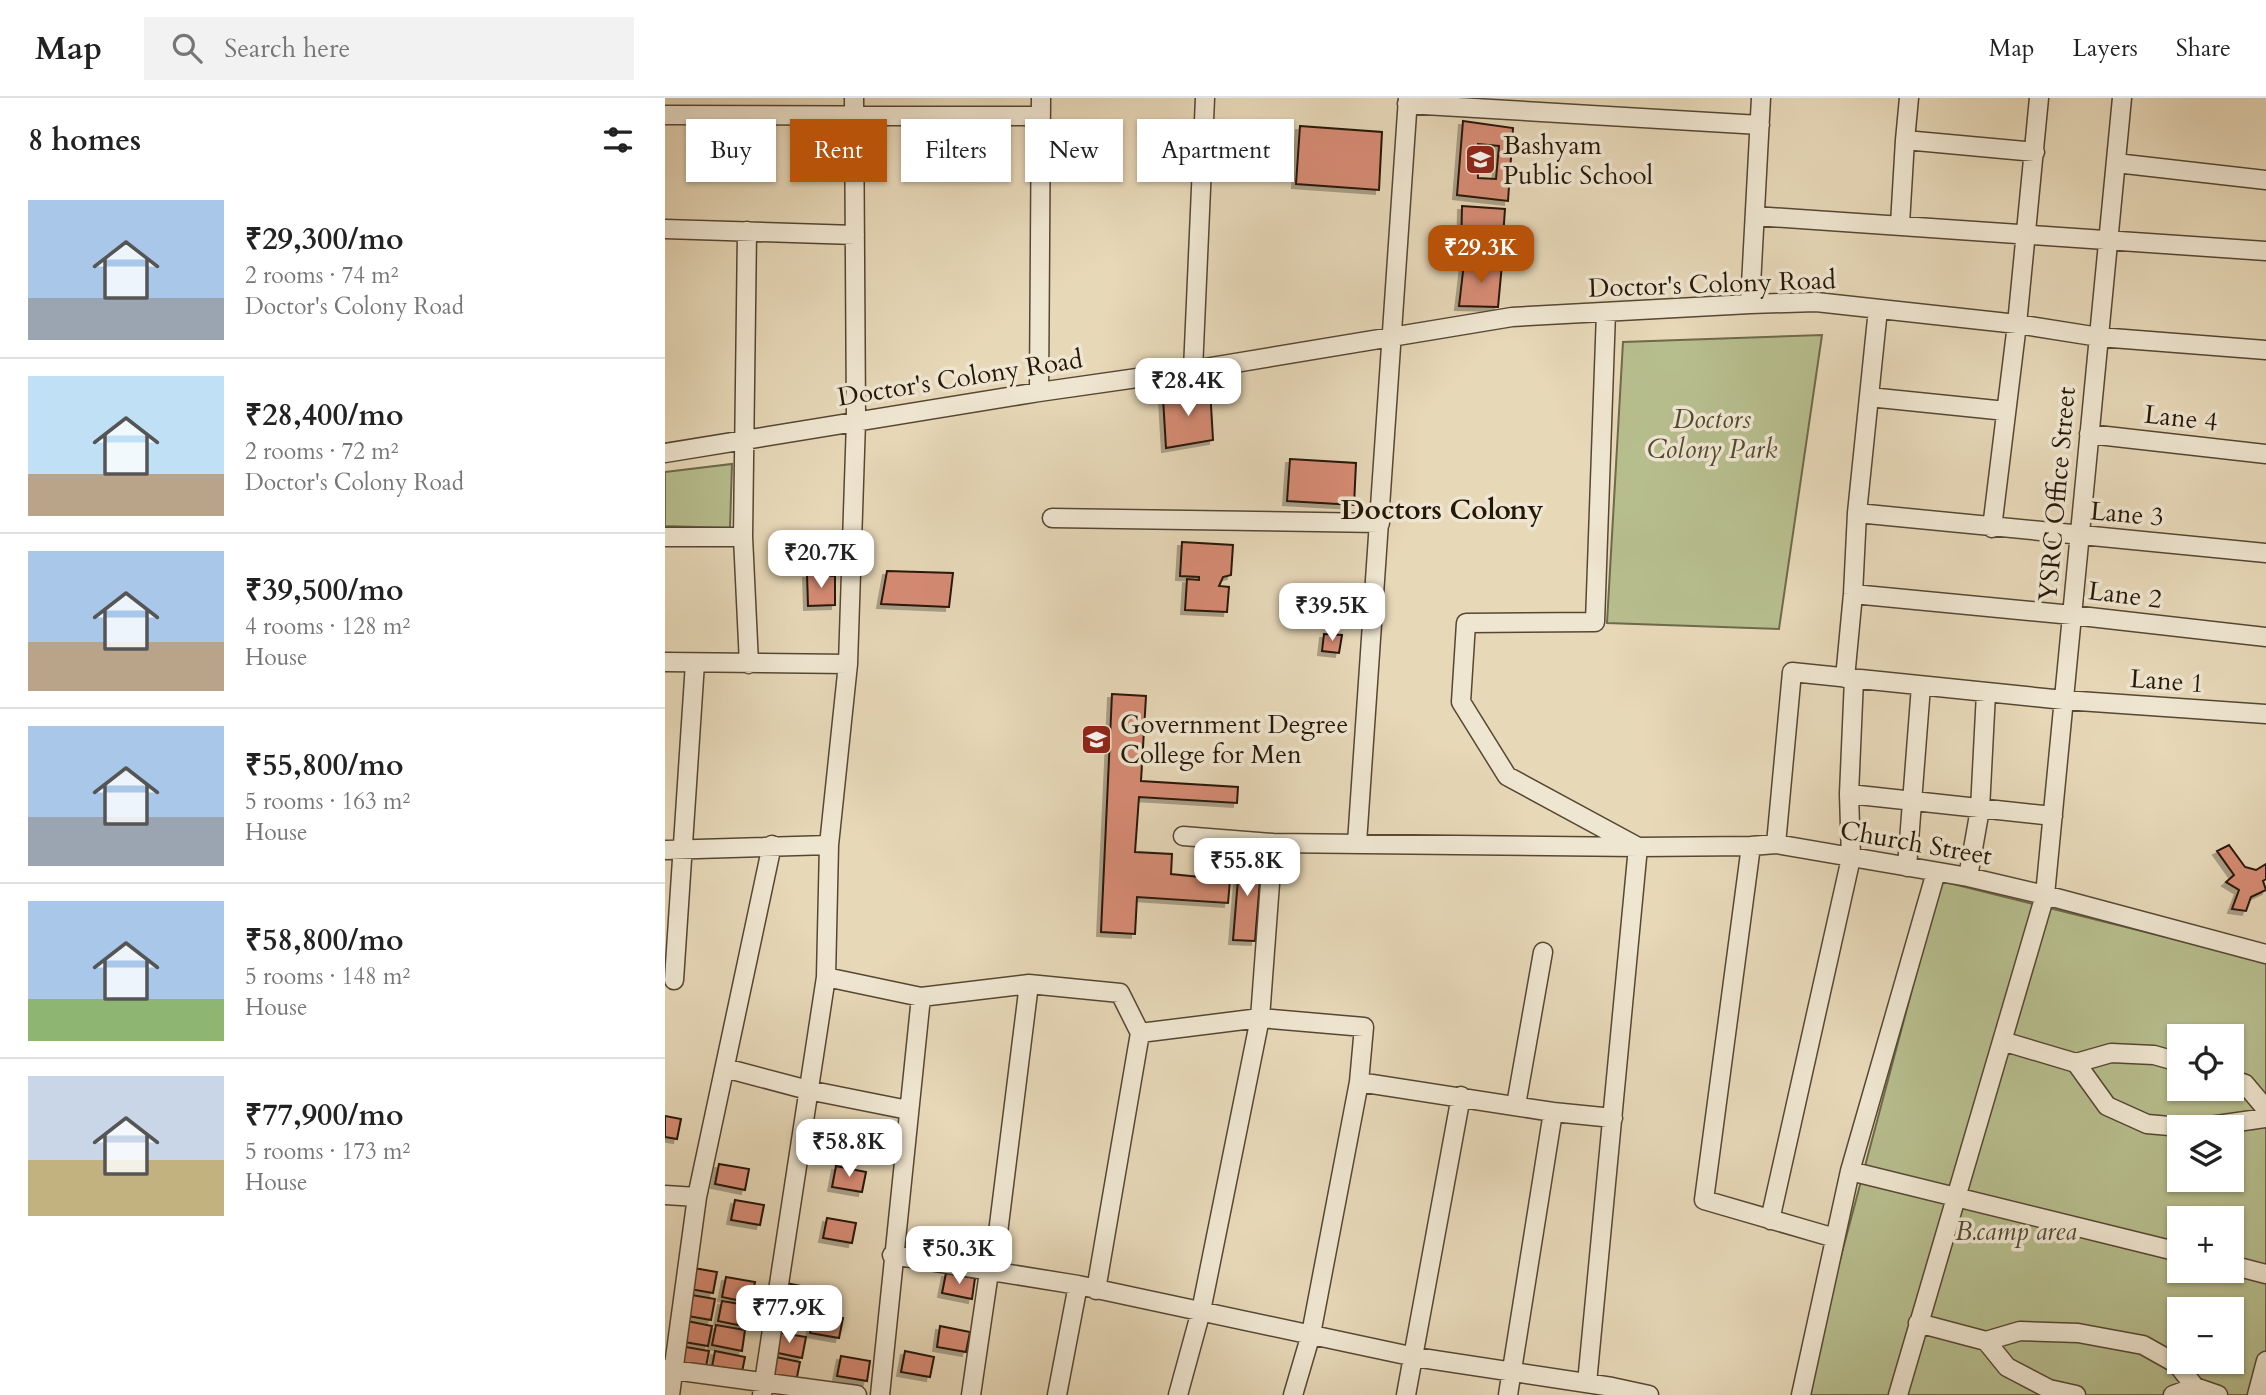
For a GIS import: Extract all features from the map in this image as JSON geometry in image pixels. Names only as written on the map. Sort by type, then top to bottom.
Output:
[{"type":"street","points":[[1193,370],[1205,98]]},
{"type":"street","points":[[1750,304],[1761,98]]},
{"type":"street","points":[[1900,224],[1909,98]]},
{"type":"street","points":[[1992,528],[2017,324],[2039,98]]},
{"type":"street","name":"YSRC Office Street","points":[[1898,1395],[2045,895],[2122,98]]},
{"type":"street","points":[[1357,843],[1408,101],[1617,106],[1760,125]]},
{"type":"street","points":[[665,115],[708,106],[1040,107],[1039,391]]},
{"type":"street","points":[[763,1389],[826,977],[829,845],[848,664],[856,421],[854,107]]},
{"type":"street","points":[[1905,140],[2035,152]]},
{"type":"street","points":[[2116,163],[2266,180]]},
{"type":"street","points":[[1755,216],[2266,251]]},
{"type":"street","points":[[665,229],[855,234]]},
{"type":"street","points":[[747,231],[743,537],[749,664]]},
{"type":"street","name":"Doctor's Colony Road","points":[[665,453],[1512,317],[1816,302],[2017,324],[2099,337],[2266,350]]},
{"type":"street","points":[[1770,1220],[1851,858],[1849,678],[1853,594],[1857,513],[1878,309]]},
{"type":"street","points":[[1587,1383],[1638,847],[1507,776],[1461,702],[1466,623],[1595,622],[1606,312]]},
{"type":"street","points":[[1869,397],[2006,411]]},
{"type":"street","name":"Lane 4","points":[[2089,435],[2266,454]]},
{"type":"street","name":"Lane 3","points":[[1857,513],[2266,553]]},
{"type":"street","points":[[1052,518],[1380,523]]},
{"type":"street","points":[[665,537],[743,537]]},
{"type":"street","name":"Lane 2","points":[[1853,594],[2266,637]]},
{"type":"street","points":[[665,662],[848,664]]},
{"type":"street","points":[[674,980],[695,663]]},
{"type":"street","name":"Lane 1","points":[[1776,844],[1792,673],[2064,701],[2266,714]]},
{"type":"street","points":[[1907,867],[1921,686]]},
{"type":"street","points":[[1968,877],[1980,809],[1986,692]]},
{"type":"street","points":[[1849,794],[2053,816]]},
{"type":"street","name":"Church Street","points":[[1183,836],[1273,843],[1638,847],[1776,844],[1968,877],[2266,954]]},
{"type":"street","points":[[1178,1395],[1201,1311],[1260,1018],[1273,843]]},
{"type":"street","points":[[670,1395],[670,1370],[697,1196],[772,845]]},
{"type":"street","points":[[665,850],[829,845]]},
{"type":"street","points":[[1751,846],[1704,1200],[1835,1238]]},
{"type":"street","points":[[1801,1395],[1850,1171],[1936,872]]},
{"type":"street","points":[[1516,1105],[1543,952]]},
{"type":"street","points":[[826,977],[921,997],[1029,984],[1120,993],[1140,1033],[1096,1290]]},
{"type":"street","points":[[971,1395],[991,1273],[1029,984]]},
{"type":"street","points":[[880,1395],[921,997]]},
{"type":"street","points":[[1140,1033],[1260,1018],[1364,1027],[1359,1082],[1311,1334],[1293,1395]]},
{"type":"street","points":[[2001,1041],[2076,1063],[2111,1053],[2154,1055],[2167,1059]]},
{"type":"street","points":[[2076,1063],[2107,1106],[2147,1124],[2167,1126]]},
{"type":"street","points":[[725,1068],[808,1090],[908,1110]]},
{"type":"street","points":[[1359,1082],[1553,1112],[1613,1118]]},
{"type":"street","points":[[2244,1084],[2266,1109]]},
{"type":"street","points":[[1406,1395],[1461,1096]]},
{"type":"street","points":[[1508,1395],[1553,1112]]},
{"type":"street","points":[[2244,1121],[2266,1118]]},
{"type":"street","points":[[1850,1171],[2167,1249]]},
{"type":"street","points":[[665,1195],[697,1196]]},
{"type":"street","points":[[893,1255],[1078,1285],[1415,1357],[1587,1383],[1610,1391],[1649,1395]]},
{"type":"street","points":[[2244,1268],[2266,1274]]},
{"type":"street","points":[[1057,1395],[1078,1285]]},
{"type":"street","points":[[1918,1323],[1986,1341],[2020,1331],[2078,1333],[2143,1345],[2178,1364],[2195,1387],[2218,1395]]},
{"type":"street","points":[[1986,1341],[2007,1367],[2049,1390],[2076,1395]]},
{"type":"street","points":[[2257,1395],[2266,1361]]},
{"type":"street","points":[[670,1370],[763,1389],[857,1395]]},
{"type":"street","points":[[2173,1395],[2195,1387]]},
{"type":"green space","name":"Doctors Colony Park","points":[[1822,335],[1779,629],[1607,623],[1623,342]]},
{"type":"green space","points":[[732,464],[730,528],[665,526],[665,472]]},
{"type":"green space","name":"B.camp area","points":[[1941,881],[2266,962],[2266,1395],[1804,1395]]},
{"type":"building","points":[[1463,121],[1513,128],[1508,201],[1457,195]],"holes":[[[1478,144],[1499,146],[1496,179],[1478,178]]]},
{"type":"building","points":[[1300,126],[1382,132],[1379,190],[1296,184]]},
{"type":"building","points":[[1462,206],[1505,209],[1502,251],[1461,251]]},
{"type":"building","points":[[1464,263],[1502,264],[1498,307],[1459,306]]},
{"type":"building","points":[[1210,388],[1213,440],[1166,448],[1163,398]]},
{"type":"building","points":[[1290,459],[1356,463],[1354,505],[1287,501]]},
{"type":"building","points":[[1182,542],[1233,545],[1231,575],[1223,577],[1219,586],[1229,587],[1227,612],[1185,610],[1187,579],[1199,580],[1199,577],[1180,576]]},
{"type":"building","points":[[887,571],[953,573],[949,607],[881,604]]},
{"type":"building","points":[[807,574],[835,576],[835,605],[808,606]]},
{"type":"building","points":[[1324,634],[1342,635],[1339,653],[1322,651]]},
{"type":"building","points":[[1112,694],[1146,696],[1141,781],[1238,787],[1237,803],[1139,797],[1135,852],[1172,854],[1171,874],[1230,880],[1228,903],[1137,897],[1135,934],[1101,932]]},
{"type":"building","points":[[2229,845],[2245,867],[2256,870],[2266,864],[2266,879],[2263,881],[2266,890],[2251,897],[2246,911],[2232,909],[2239,890],[2226,882],[2234,875],[2217,851]]},
{"type":"building","points":[[1240,855],[1262,856],[1255,941],[1233,940]]},
{"type":"building","points":[[665,1116],[681,1119],[677,1139],[665,1137]]},
{"type":"building","points":[[719,1164],[749,1169],[745,1190],[715,1184]]},
{"type":"building","points":[[836,1166],[866,1172],[862,1192],[832,1187]]},
{"type":"building","points":[[735,1200],[764,1205],[760,1225],[731,1220]]},
{"type":"building","points":[[827,1218],[856,1223],[852,1243],[823,1238]]},
{"type":"building","points":[[688,1267],[717,1272],[713,1293],[684,1288]]},
{"type":"building","points":[[946,1273],[975,1278],[972,1299],[942,1293]]},
{"type":"building","points":[[726,1277],[755,1282],[751,1303],[722,1297]]},
{"type":"building","points":[[781,1282],[811,1288],[807,1308],[778,1303]]},
{"type":"building","points":[[686,1294],[715,1299],[711,1320],[682,1315]]},
{"type":"building","points":[[722,1301],[752,1306],[748,1327],[718,1321]]},
{"type":"building","points":[[814,1312],[843,1318],[839,1338],[810,1333]]},
{"type":"building","points":[[682,1320],[712,1326],[708,1346],[678,1341]]},
{"type":"building","points":[[716,1325],[745,1330],[742,1351],[712,1345]]},
{"type":"building","points":[[940,1326],[970,1332],[966,1352],[937,1347]]},
{"type":"building","points":[[776,1332],[806,1337],[802,1358],[773,1352]]},
{"type":"building","points":[[680,1346],[709,1351],[705,1372],[676,1366]]},
{"type":"building","points":[[715,1351],[745,1357],[741,1377],[711,1372]]},
{"type":"building","points":[[905,1351],[934,1357],[930,1377],[901,1372]]},
{"type":"building","points":[[771,1356],[800,1362],[796,1382],[767,1377]]},
{"type":"building","points":[[841,1356],[870,1361],[867,1381],[837,1376]]},
{"type":"place","name":"Bashyam Public School","points":[[1480,160]]},
{"type":"place","name":"Government Degree College for Men","points":[[1097,739]]},
{"type":"district","name":"Doctors Colony","points":[[1442,510]]}]
